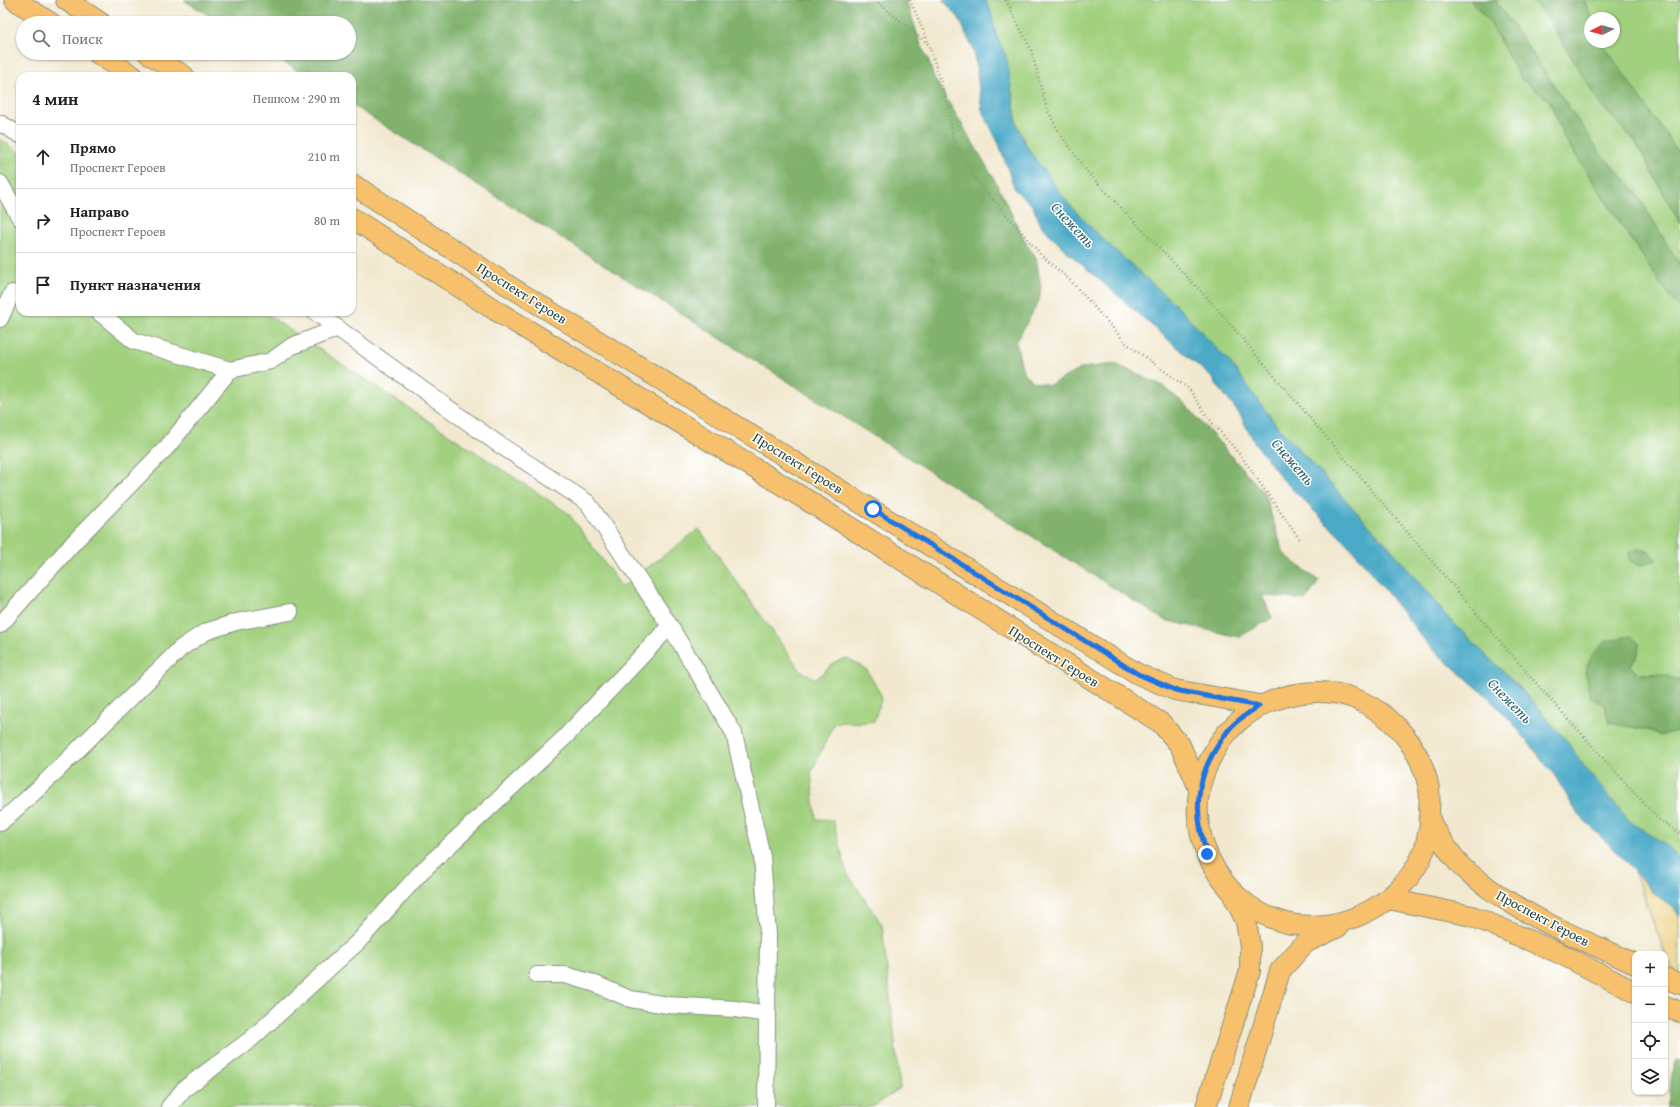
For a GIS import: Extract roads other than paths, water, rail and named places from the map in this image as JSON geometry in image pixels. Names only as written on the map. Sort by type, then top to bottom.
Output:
[{"type":"main road","points":[[15,0],[40,16]]},
{"type":"main road","points":[[66,0],[90,16]]},
{"type":"main road","points":[[108,60],[127,72]]},
{"type":"main road","points":[[159,60],[178,72]]},
{"type":"main road","name":"Проспект Героев","points":[[356,187],[509,286],[1138,674],[1175,690],[1259,706]]},
{"type":"main road","name":"Проспект Героев","points":[[356,221],[495,310],[816,506],[1161,723],[1180,745],[1199,788]]},
{"type":"main road","name":"Проспект Героев","points":[[1320,692],[1352,698],[1380,712],[1404,733],[1421,760],[1430,790],[1431,822],[1424,851],[1409,878],[1388,899],[1358,918],[1325,925],[1291,924],[1259,912],[1232,891],[1217,874],[1207,854],[1200,833],[1198,811],[1199,788],[1210,755],[1231,727],[1259,706],[1289,694],[1320,692]]},
{"type":"main road","name":"Проспект Героев","points":[[1431,822],[1461,866],[1500,898],[1632,963]]},
{"type":"main road","points":[[1206,1107],[1250,972],[1250,946],[1246,921],[1232,891]]},
{"type":"main road","points":[[1388,899],[1472,916],[1561,954],[1632,990]]},
{"type":"main road","points":[[1239,1107],[1280,971],[1305,943],[1358,918]]},
{"type":"main road","points":[[1668,979],[1680,984]]},
{"type":"main road","points":[[1668,1007],[1680,1012]]},
{"type":"street","points":[[0,123],[16,133]]},
{"type":"street","points":[[0,183],[16,211]]},
{"type":"street","points":[[0,319],[11,292]]},
{"type":"street","points":[[104,316],[134,341],[230,370],[271,361],[292,346],[338,328]]},
{"type":"street","points":[[321,316],[494,441],[588,503],[670,626],[734,733],[762,857],[768,935],[766,1107]]},
{"type":"street","points":[[0,625],[74,542],[167,447],[230,370]]},
{"type":"street","points":[[0,823],[40,787],[181,648],[205,632],[236,622],[290,612]]},
{"type":"street","points":[[169,1107],[184,1089],[251,1039],[358,942],[422,871],[564,738],[670,626]]},
{"type":"street","points":[[537,975],[565,975],[593,983],[630,999],[668,1004],[734,1008],[768,1014]]},
{"type":"water","name":"Снежеть","points":[[943,0],[985,0],[991,12],[997,38],[1006,56],[1017,125],[1028,149],[1067,202],[1097,234],[1175,304],[1233,366],[1277,426],[1391,549],[1449,619],[1520,688],[1565,739],[1583,765],[1630,822],[1663,843],[1680,859],[1680,917],[1674,908],[1651,891],[1634,870],[1577,813],[1555,776],[1512,722],[1489,698],[1430,647],[1354,551],[1283,480],[1255,443],[1240,415],[1210,376],[1064,249],[1041,225],[1032,205],[1015,190],[999,144],[982,110],[974,52],[959,18]]}]
